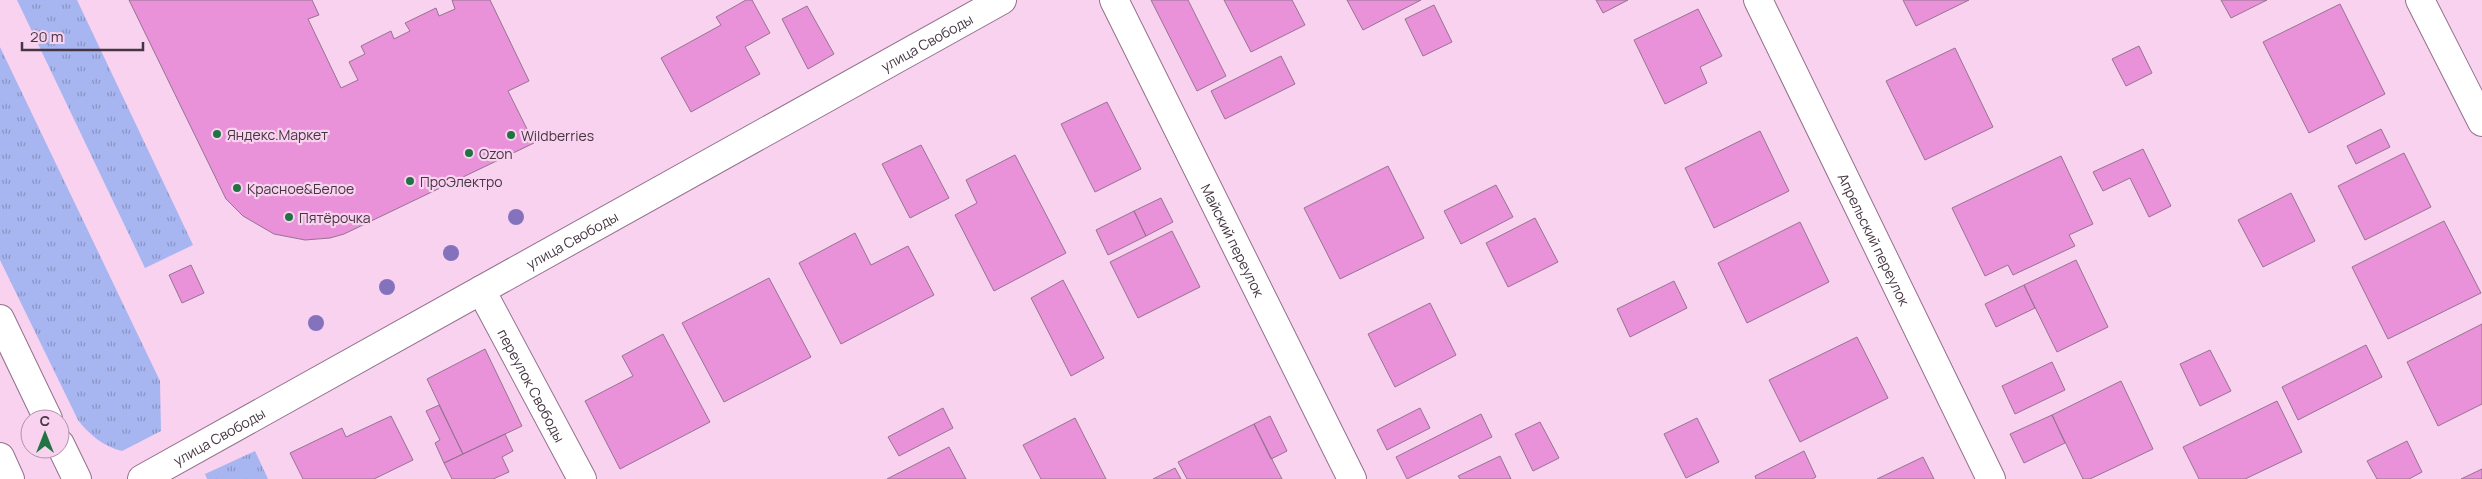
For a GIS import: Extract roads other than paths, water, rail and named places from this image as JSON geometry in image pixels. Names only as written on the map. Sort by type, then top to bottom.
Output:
[{"type":"street","name":"улица Свободы","points":[[142,479],[1002,0]]},
{"type":"street","name":"Майский переулок","points":[[1114,0],[1352,479]]},
{"type":"street","name":"Апрельский переулок","points":[[1758,0],[1991,479]]},
{"type":"street","points":[[2420,0],[2482,122]]},
{"type":"street","name":"переулок Свободы","points":[[482,290],[582,479]]},
{"type":"street","points":[[0,319],[43,409]]},
{"type":"street","points":[[0,458],[10,479]]},
{"type":"street","points":[[67,459],[77,479]]},
{"type":"place","name":"Яндекс.Маркет","points":[[217,134]]},
{"type":"place","name":"Wildberries","points":[[511,135]]},
{"type":"place","name":"Ozon","points":[[469,153]]},
{"type":"place","name":"ПроЭлектро","points":[[410,181]]},
{"type":"place","name":"Красное&Белое","points":[[237,188]]},
{"type":"place","name":"Пятёрочка","points":[[289,217]]}]
